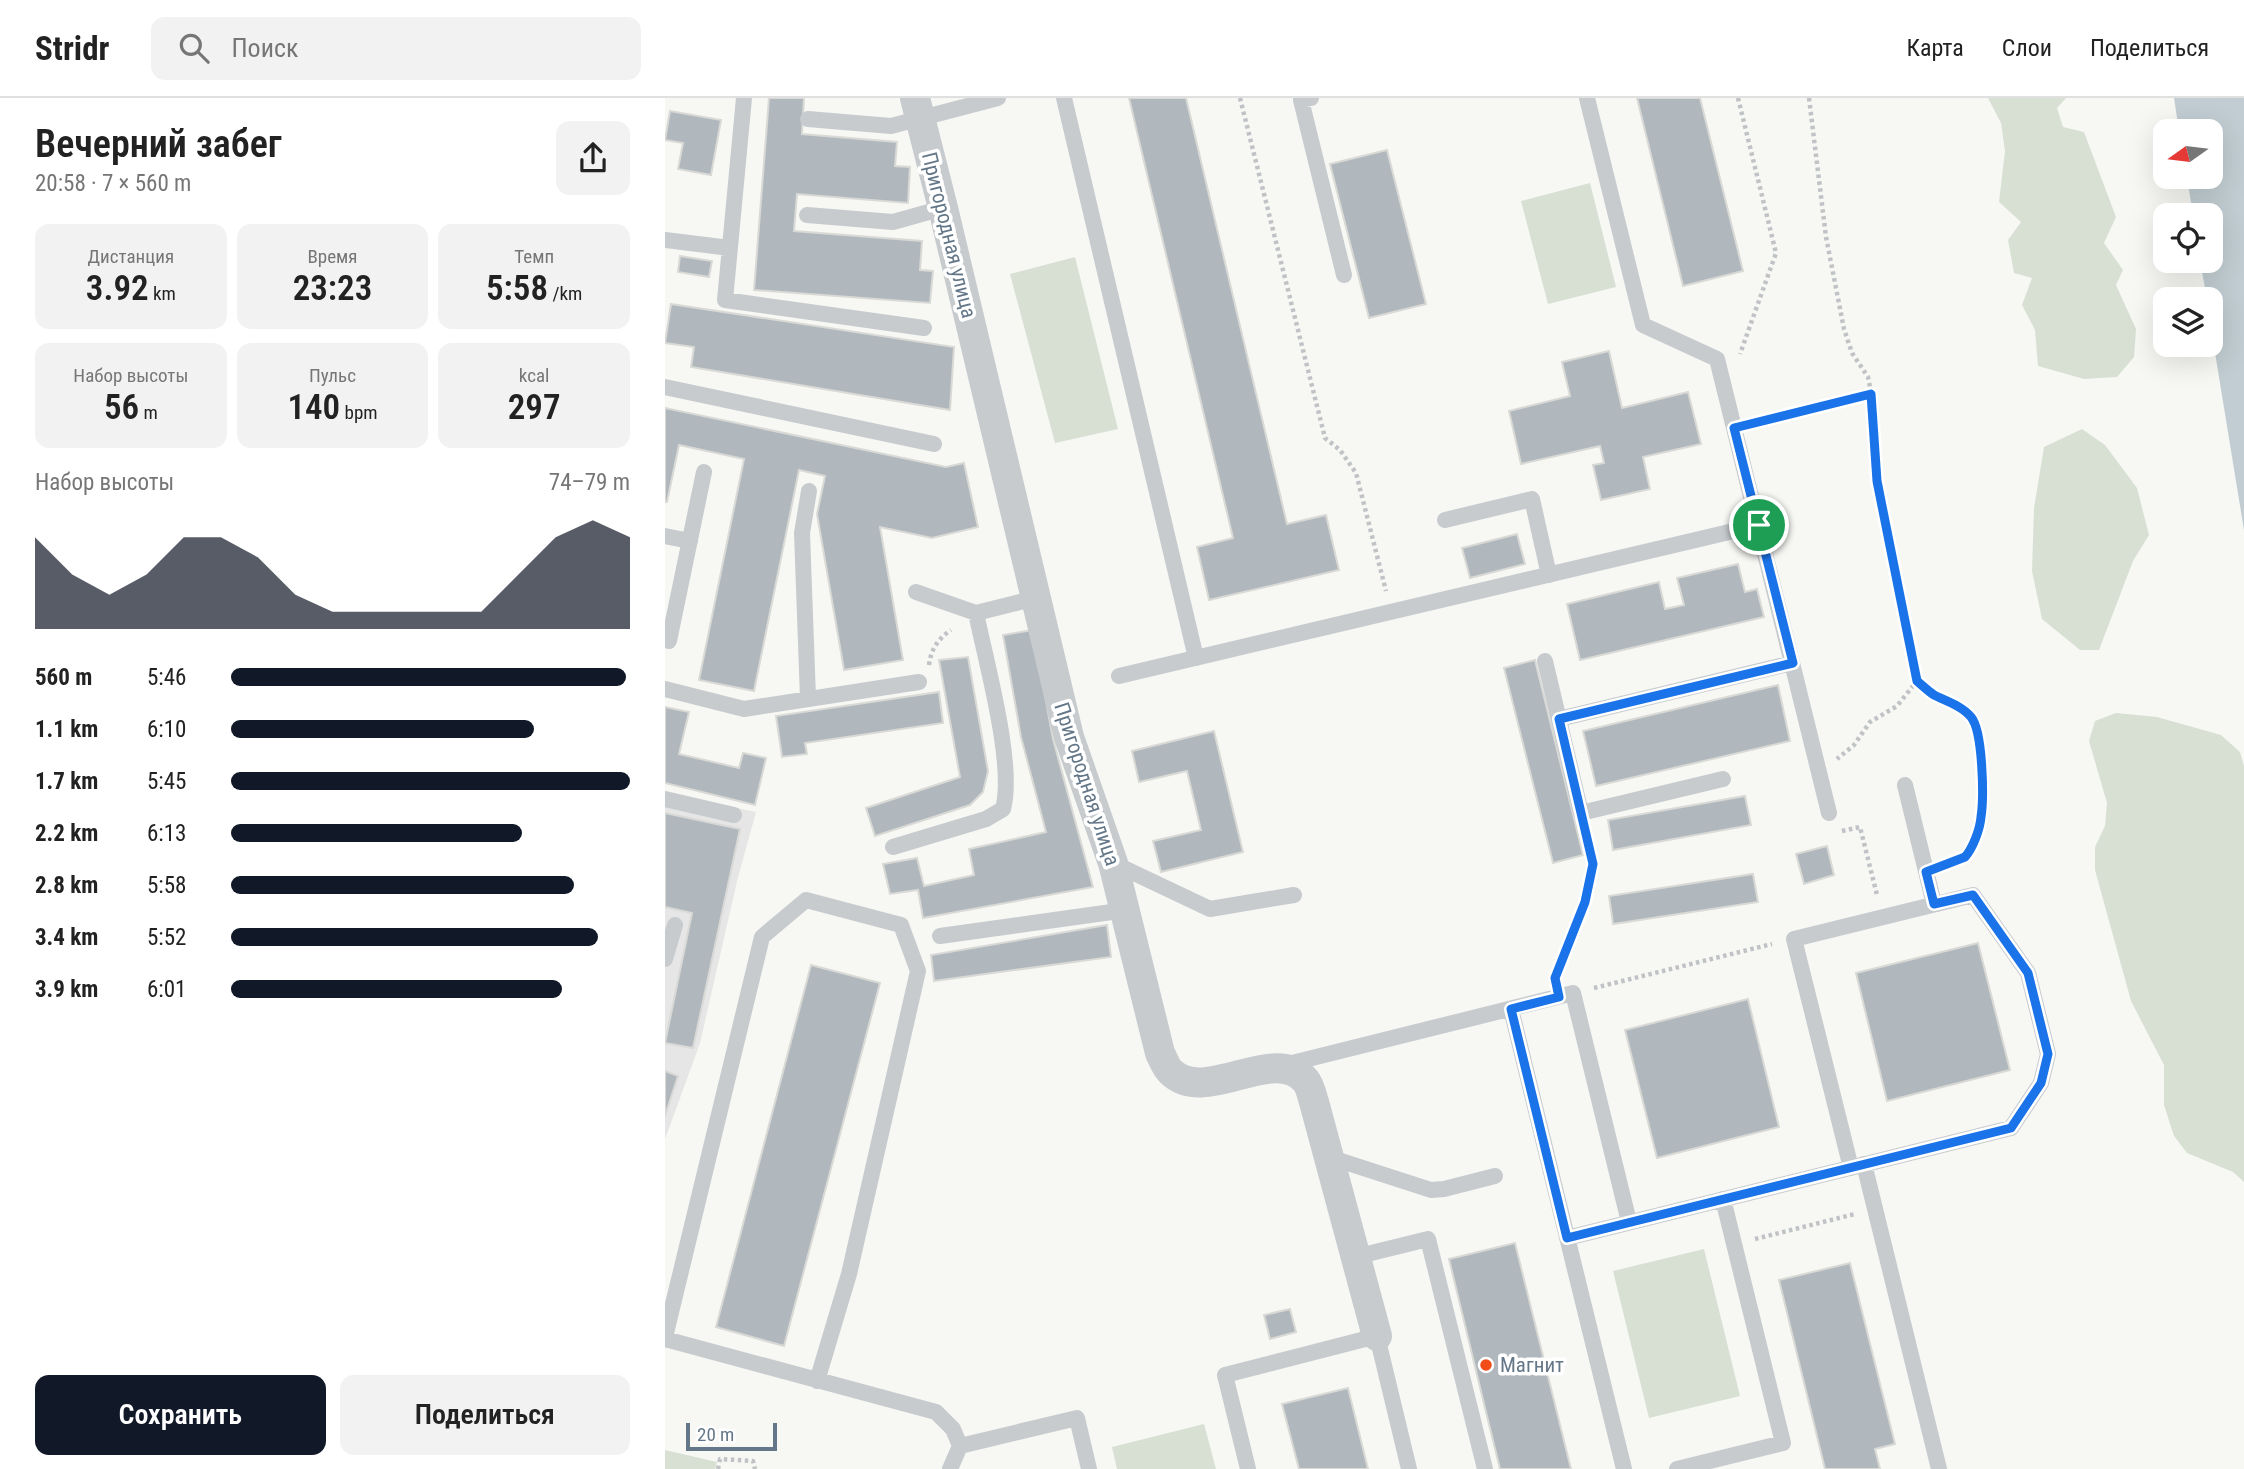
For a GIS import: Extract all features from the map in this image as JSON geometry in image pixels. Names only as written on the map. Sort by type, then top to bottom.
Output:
[{"type":"street","name":"Пригородная улица","points":[[918,108],[1069,737],[1113,863],[1160,1053],[1170,1071],[1186,1082],[1206,1082],[1271,1068]]},
{"type":"street","points":[[1271,1068],[1291,1071],[1306,1082],[1314,1101],[1377,1336]]},
{"type":"lane","points":[[744,98],[725,300],[924,328]]},
{"type":"lane","points":[[808,119],[891,126],[918,108],[940,115],[998,98]]},
{"type":"lane","points":[[1064,98],[1196,658]]},
{"type":"lane","points":[[1311,98],[1301,100],[1344,275]]},
{"type":"lane","points":[[1587,98],[1643,325],[1717,359],[1829,813]]},
{"type":"lane","points":[[807,215],[893,222],[943,208]]},
{"type":"lane","points":[[665,240],[730,248]]},
{"type":"lane","points":[[665,387],[935,444]]},
{"type":"lane","points":[[669,641],[704,472]]},
{"type":"lane","points":[[808,698],[802,533],[809,491]]},
{"type":"lane","points":[[1445,520],[1532,499],[1549,575]]},
{"type":"lane","points":[[1119,676],[1759,525]]},
{"type":"lane","points":[[665,536],[690,541]]},
{"type":"lane","points":[[916,592],[976,613],[1036,598]]},
{"type":"lane","points":[[893,847],[986,819],[1003,809],[1006,796],[1002,743],[976,613]]},
{"type":"lane","points":[[1545,661],[1581,813],[1723,779]]},
{"type":"lane","points":[[1559,719],[1793,663]]},
{"type":"lane","points":[[665,689],[744,709],[919,682]]},
{"type":"lane","points":[[1905,785],[1934,904]]},
{"type":"lane","points":[[665,799],[733,815]]},
{"type":"lane","points":[[1113,863],[1210,908],[1294,895]]},
{"type":"lane","points":[[1567,1238],[1629,1222],[1723,1199],[1857,1166],[2011,1128],[2041,1083],[2048,1054],[2028,973],[1973,895],[1794,939],[1857,1166],[1875,1209],[1940,1469]]},
{"type":"lane","points":[[817,1381],[849,1274],[918,971],[901,925],[807,901],[762,937],[665,1338],[817,1381],[936,1412],[953,1429],[960,1446],[950,1469]]},
{"type":"lane","points":[[940,936],[1126,910]]},
{"type":"lane","points":[[665,959],[675,925]]},
{"type":"lane","points":[[1271,1068],[1566,995],[1629,1222]]},
{"type":"lane","points":[[1511,1009],[1624,1469]]},
{"type":"lane","points":[[1329,1157],[1431,1190],[1495,1176]]},
{"type":"lane","points":[[1677,1469],[1783,1443],[1723,1199]]},
{"type":"lane","points":[[1355,1257],[1428,1239],[1485,1469]]},
{"type":"lane","points":[[1248,1469],[1225,1375],[1377,1336],[1409,1469]]},
{"type":"lane","points":[[960,1446],[1077,1418],[1089,1469]]},
{"type":"path","points":[[1240,98],[1325,438],[1340,450],[1356,473],[1392,612]]},
{"type":"path","points":[[1726,394],[1776,253],[1738,98]]},
{"type":"path","points":[[1809,98],[1826,237],[1844,329],[1852,353],[1868,377],[1877,481],[1917,681],[1930,693],[1961,708],[1972,718],[1978,738],[1983,779],[1981,819],[1970,852],[1965,857],[1926,872]]},
{"type":"path","points":[[1734,428],[1871,394]]},
{"type":"path","points":[[919,682],[928,675],[930,654],[940,638],[976,613]]},
{"type":"path","points":[[1818,766],[1835,761],[1854,745],[1870,722],[1896,706],[1917,681]]},
{"type":"path","points":[[1581,813],[1593,864],[1585,902],[1555,978],[1566,995],[1794,939]]},
{"type":"path","points":[[1829,813],[1834,833],[1860,827],[1882,917]]},
{"type":"path","points":[[1734,1244],[1875,1209]]},
{"type":"path","points":[[717,1469],[720,1460],[753,1461],[755,1469]]},
{"type":"shaded area","points":[[1988,98],[2066,98],[2057,108],[2063,127],[2084,132],[2116,217],[2104,243],[2123,270],[2116,285],[2136,329],[2134,357],[2117,377],[2084,379],[2038,366],[2035,330],[2022,305],[2032,278],[2014,273],[2008,240],[2021,222],[1999,202],[2005,151],[2001,123]]},
{"type":"shaded area","points":[[2174,98],[2244,98],[2244,530],[2216,357],[2223,357],[2223,287],[2205,287],[2202,273],[2223,273],[2223,203],[2191,203],[2189,189],[2223,189],[2223,119],[2177,119]]},
{"type":"shaded area","points":[[1590,183],[1616,287],[1548,304],[1521,201]]},
{"type":"shaded area","points":[[1075,257],[1118,429],[1055,443],[1010,274]]},
{"type":"shaded area","points":[[2082,429],[2105,445],[2137,488],[2149,535],[2133,561],[2099,650],[2080,650],[2042,619],[2032,571],[2034,508],[2044,447]]},
{"type":"shaded area","points":[[2116,713],[2157,717],[2221,735],[2240,752],[2244,766],[2244,1182],[2233,1172],[2187,1153],[2174,1136],[2164,1105],[2164,1065],[2131,1001],[2095,870],[2095,847],[2105,826],[2107,803],[2089,741],[2095,721]]},
{"type":"shaded area","points":[[665,793],[756,812],[737,881],[700,1043],[665,1139]]},
{"type":"shaded area","points":[[1704,1249],[1740,1396],[1649,1418],[1613,1271]]},
{"type":"shaded area","points":[[1204,1424],[1216,1469],[1117,1469],[1112,1447]]},
{"type":"shaded area","points":[[665,1450],[717,1462],[715,1469],[665,1469]]},
{"type":"building","points":[[769,98],[804,98],[802,134],[897,142],[895,166],[910,167],[908,203],[797,194],[794,231],[922,241],[920,270],[933,271],[930,303],[754,290]]},
{"type":"building","points":[[1129,98],[1186,98],[1287,524],[1326,515],[1339,570],[1209,600],[1197,547],[1233,538]]},
{"type":"building","points":[[1637,98],[1700,98],[1743,271],[1683,286]]},
{"type":"building","points":[[670,111],[721,120],[711,175],[678,169],[683,143],[665,140]]},
{"type":"building","points":[[1387,150],[1426,304],[1369,318],[1330,164]]},
{"type":"building","points":[[680,256],[712,261],[709,277],[678,272]]},
{"type":"building","points":[[671,304],[954,347],[950,410],[691,367],[694,347],[665,343]]},
{"type":"building","points":[[1609,351],[1622,408],[1688,392],[1701,444],[1643,457],[1650,489],[1601,500],[1593,465],[1604,463],[1600,446],[1521,464],[1509,411],[1570,396],[1562,362]]},
{"type":"building","points":[[665,408],[946,467],[964,463],[978,527],[932,538],[880,527],[903,660],[844,670],[817,514],[825,476],[799,470],[754,691],[699,680],[744,459],[679,445],[665,502]]},
{"type":"building","points":[[1517,534],[1525,564],[1470,578],[1462,548]]},
{"type":"building","points":[[1738,564],[1745,592],[1757,589],[1764,617],[1580,660],[1567,604],[1659,582],[1665,609],[1684,605],[1677,578]]},
{"type":"building","points":[[1033,630],[1053,739],[1093,887],[923,918],[918,890],[890,894],[883,864],[917,858],[924,886],[974,875],[969,849],[1046,832],[1021,737],[1003,635]]},
{"type":"building","points":[[968,657],[988,771],[983,792],[970,805],[875,836],[866,808],[960,777],[939,660]]},
{"type":"building","points":[[1535,660],[1583,855],[1553,863],[1504,668]]},
{"type":"building","points":[[1778,685],[1790,741],[1596,786],[1583,731]]},
{"type":"building","points":[[939,692],[943,723],[805,743],[807,754],[782,757],[776,716]]},
{"type":"building","points":[[665,707],[689,712],[679,754],[739,768],[743,753],[766,758],[755,805],[665,783]]},
{"type":"building","points":[[1214,731],[1243,852],[1161,872],[1153,841],[1201,830],[1187,771],[1139,782],[1132,751]]},
{"type":"building","points":[[1745,796],[1751,825],[1613,850],[1608,820]]},
{"type":"building","points":[[665,813],[740,829],[693,1048],[665,1043],[692,913],[665,907]]},
{"type":"building","points":[[1827,846],[1834,875],[1804,884],[1796,854]]},
{"type":"building","points":[[1753,874],[1758,902],[1613,924],[1609,896]]},
{"type":"building","points":[[1107,925],[1111,957],[934,981],[931,955]]},
{"type":"building","points":[[1978,943],[2010,1070],[1887,1101],[1856,973]]},
{"type":"building","points":[[811,965],[880,983],[784,1346],[716,1327]]},
{"type":"building","points":[[1748,999],[1779,1127],[1657,1158],[1625,1030]]},
{"type":"building","points":[[665,1071],[678,1076],[665,1116]]},
{"type":"building","points":[[1515,1243],[1571,1469],[1500,1469],[1449,1259]]},
{"type":"building","points":[[1850,1263],[1895,1444],[1875,1449],[1880,1469],[1825,1469],[1779,1280]]},
{"type":"building","points":[[1290,1309],[1296,1332],[1270,1339],[1264,1315]]},
{"type":"building","points":[[1348,1388],[1368,1469],[1299,1469],[1282,1404]]},
{"type":"place","name":"Магнит","points":[[1486,1365]]},
{"type":"route","points":[[1871,394],[1877,481],[1887,518],[1917,681],[1930,693],[1961,708],[1972,718],[1978,738],[1983,779],[1981,819],[1970,852],[1965,857],[1926,872],[1934,904],[1973,895],[2028,973],[2048,1054],[2041,1083],[2011,1128],[1567,1238],[1511,1009],[1559,997],[1555,978],[1585,902],[1593,864],[1559,719],[1793,663],[1759,525],[1734,428],[1871,394]]}]
